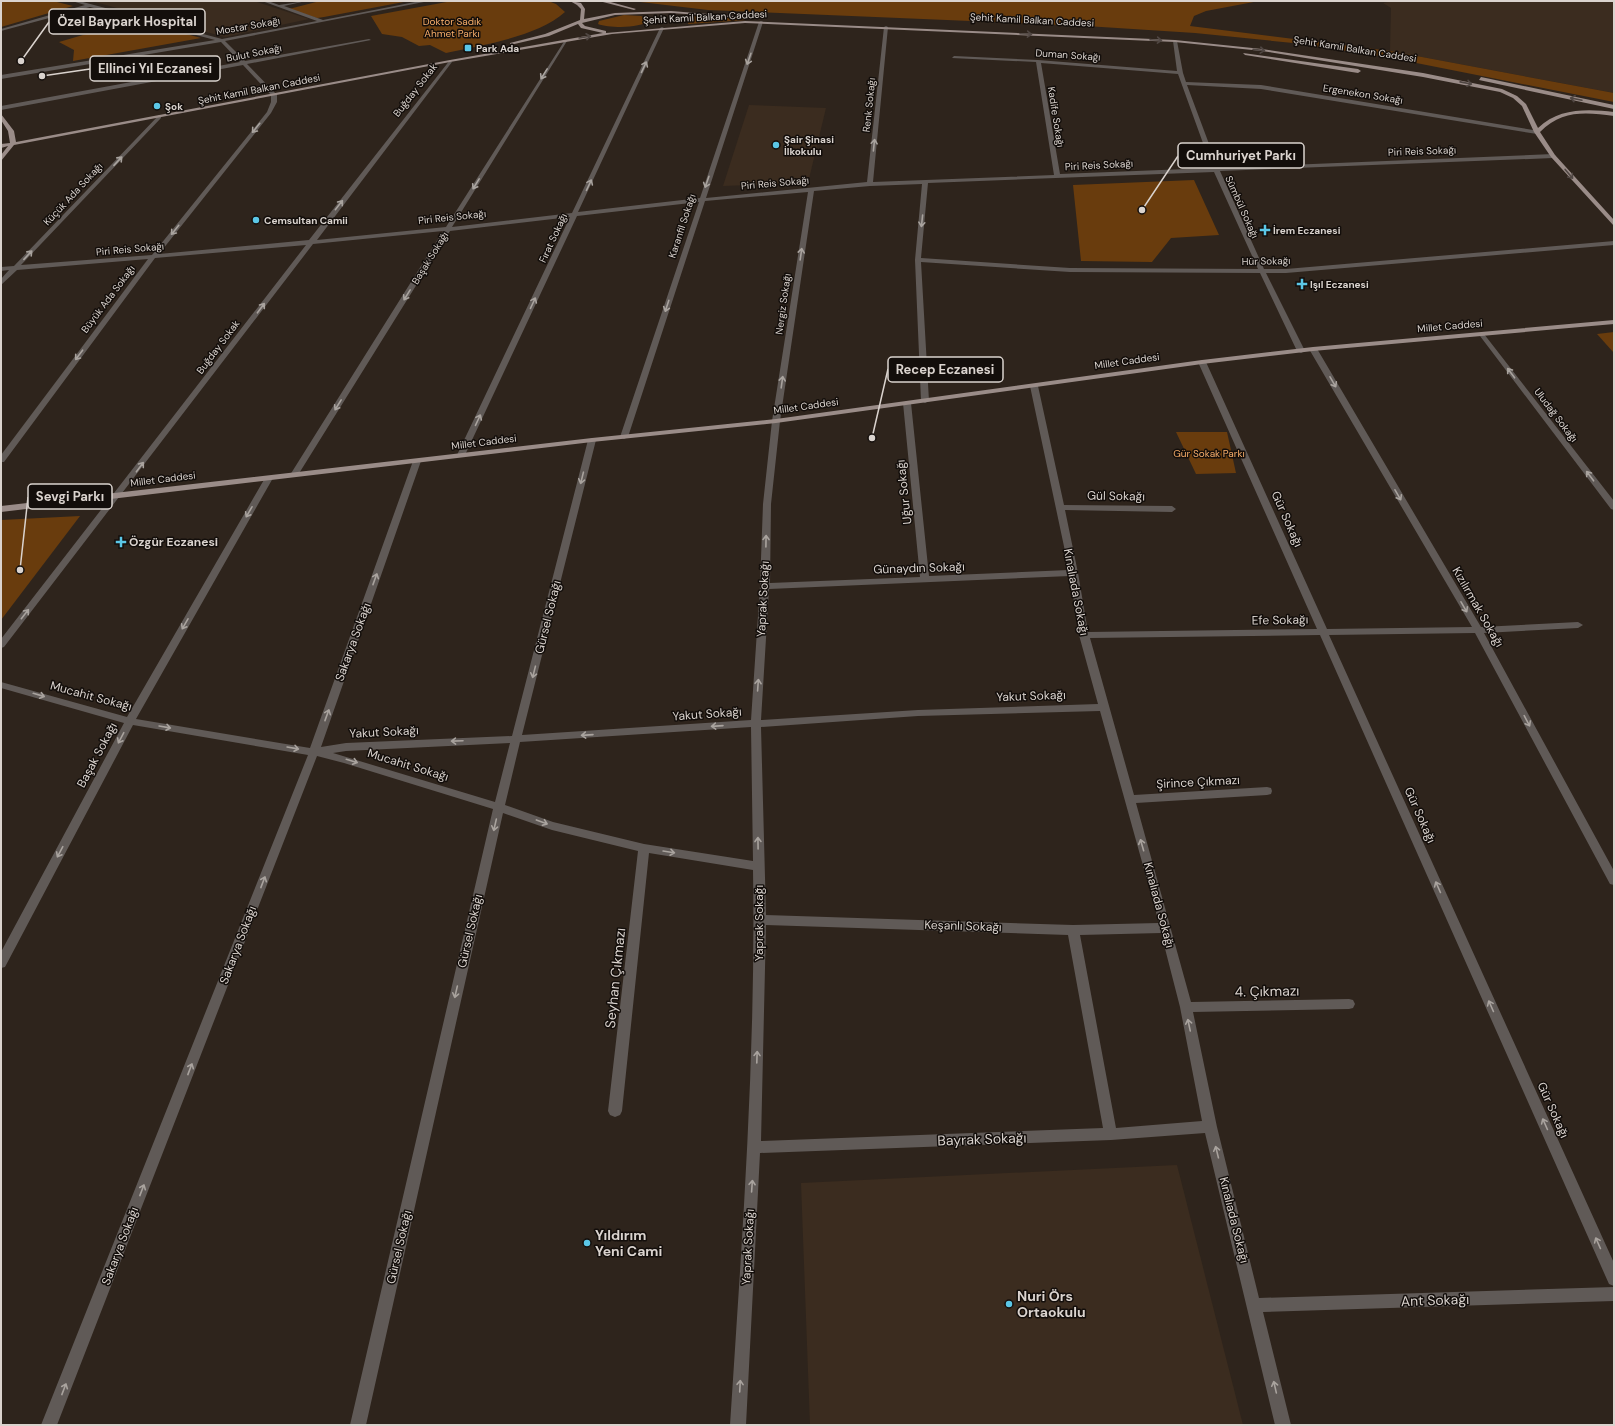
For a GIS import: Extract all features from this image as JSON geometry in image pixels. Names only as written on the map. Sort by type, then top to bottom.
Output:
[{"type":"main road","points":[[572,1],[579,4],[583,9],[582,21],[580,23],[583,27],[612,33]]},
{"type":"main road","points":[[601,1],[644,12],[660,18]]},
{"type":"main road","name":"Şehit Kamil Balkan Caddesi","points":[[450,61],[547,35],[582,21],[615,14],[644,12],[1152,34],[1282,47]]},
{"type":"main road","name":"Şehit Kamil Balkan Caddesi","points":[[1,146],[450,61],[660,26],[761,22],[886,26],[1206,44],[1262,50],[1358,64],[1448,79],[1502,91],[1515,97],[1524,105],[1537,132],[1553,156],[1614,224]]},
{"type":"main road","points":[[1206,44],[1268,58],[1313,65],[1398,76],[1448,79]]},
{"type":"main road","points":[[1313,65],[1352,67],[1358,64],[1353,57]]},
{"type":"main road","name":"Şehit Kamil Balkan Caddesi","points":[[1410,66],[1437,71]]},
{"type":"main road","points":[[1473,78],[1614,107]]},
{"type":"main road","points":[[1537,132],[1549,121],[1561,116],[1577,113],[1614,114]]},
{"type":"main road","points":[[1,116],[11,131],[13,143],[1,160]]},
{"type":"main road","name":"Millet Caddesi","points":[[1,509],[592,440],[776,421],[1202,362],[1313,349],[1614,322]]},
{"type":"street","points":[[74,1],[88,6],[222,40],[274,95]]},
{"type":"street","points":[[264,1],[322,21]]},
{"type":"street","points":[[279,6],[304,1]]},
{"type":"street","name":"Mostar Sokağı","points":[[1,77],[222,40],[427,1]]},
{"type":"street","points":[[1,30],[88,6]]},
{"type":"street","name":"Karanfil Sokağı","points":[[624,437],[761,22]]},
{"type":"street","name":"Fırat Sokağı","points":[[461,456],[576,213],[660,26]]},
{"type":"street","name":"Renk Sokağı","points":[[870,184],[886,26]]},
{"type":"street","name":"Bulut Sokağı","points":[[1,108],[369,40]]},
{"type":"street","name":"Başak Sokağı","points":[[294,475],[565,41]]},
{"type":"street","name":"Sümbül Sokağı","points":[[1175,42],[1180,73],[1216,170],[1262,272],[1301,351]]},
{"type":"street","name":"Duman Sokağı","points":[[954,57],[1038,61],[1180,73]]},
{"type":"street","name":"Buğday Sokak","points":[[1,645],[118,495],[450,61]]},
{"type":"street","name":"Kadife Sokağı","points":[[1038,61],[1057,176]]},
{"type":"street","name":"Ergenekon Sokağı","points":[[1184,83],[1261,87],[1537,132]]},
{"type":"street","name":"Büyük Ada Sokağı","points":[[1,460],[153,257],[269,112],[274,102],[274,95]]},
{"type":"street","name":"Küçük Ada Sokağı","points":[[1,283],[159,117]]},
{"type":"street","name":"Piri Reis Sokağı","points":[[1,269],[153,257],[311,242],[701,200],[870,184],[925,183],[1057,176],[1553,156]]},
{"type":"street","points":[[925,183],[918,260],[925,401]]},
{"type":"street","name":"Nergiz Sokağı","points":[[776,421],[810,189]]},
{"type":"street","name":"Hür Sokağı","points":[[918,260],[1070,270],[1262,272],[1614,243]]},
{"type":"street","name":"Uludağ Sokağı","points":[[1482,335],[1614,507]]},
{"type":"street","name":"Kızılırmak Sokağı","points":[[1313,349],[1478,630],[1614,882]]},
{"type":"street","name":"Gür Sokağı","points":[[1202,362],[1614,1279]]},
{"type":"street","name":"Kınalıada Sokağı","points":[[1034,386],[1074,574],[1084,635],[1166,928],[1186,1007],[1210,1127],[1284,1425]]},
{"type":"street","name":"Uğur Sokağı","points":[[907,403],[925,579]]},
{"type":"street","name":"Yaprak Sokağı","points":[[738,1425],[754,1147],[760,920],[756,724],[765,586],[767,504],[776,421]]},
{"type":"street","name":"Gürsel Sokağı","points":[[358,1425],[499,807],[592,440]]},
{"type":"street","name":"Sakarya Sokağı","points":[[50,1425],[314,752],[417,461]]},
{"type":"street","name":"Başak Sokağı","points":[[1,963],[130,721],[269,478]]},
{"type":"street","name":"Gül Sokağı","points":[[1059,507],[1172,508]]},
{"type":"street","name":"Günaydın Sokağı","points":[[765,586],[1074,574]]},
{"type":"street","name":"Efe Sokağı","points":[[1084,635],[1478,630],[1578,625]]},
{"type":"street","name":"Mucahit Sokağı","points":[[1,685],[130,721],[314,752],[346,760],[499,807],[552,826],[644,848],[758,866]]},
{"type":"street","name":"Yakut Sokağı","points":[[314,752],[346,747],[517,739],[918,713],[1103,707]]},
{"type":"street","name":"Şirince Çıkmazı","points":[[1130,800],[1267,792]]},
{"type":"street","name":"Seyhan Çıkmazı","points":[[615,1111],[644,848]]},
{"type":"street","name":"Keşanlı Sokağı","points":[[760,920],[1073,930],[1166,928]]},
{"type":"street","points":[[1073,930],[1111,1134]]},
{"type":"street","name":"4. Çıkmazı","points":[[1186,1007],[1349,1004]]},
{"type":"street","name":"Bayrak Sokağı","points":[[754,1147],[1111,1134],[1210,1127]]},
{"type":"street","name":"Ant Sokağı","points":[[1255,1305],[1614,1294]]},
{"type":"shaded area","points":[[91,1],[254,1],[309,19],[225,37]]},
{"type":"shaded area","points":[[1394,1],[1614,1],[1614,93],[1390,51],[1391,8],[1383,3]]},
{"type":"shaded area","name":"Şair Şinasi İlkokulu","points":[[749,105],[826,108],[808,183],[723,186]]},
{"type":"shaded area","name":"Nuri Örs Ortaokulu","points":[[1177,1165],[1243,1425],[810,1425],[801,1183]]},
{"type":"green space","points":[[1,1],[53,1],[73,6],[1,27]]},
{"type":"green space","points":[[320,1],[409,1],[317,18],[289,9]]},
{"type":"green space","name":"Doktor Sadık Ahmet Parkı","points":[[452,1],[548,1],[556,4],[565,12],[553,21],[525,34],[446,53],[430,45],[419,46],[402,37],[382,34],[371,16]]},
{"type":"green space","points":[[632,1],[1259,1],[1206,11],[1194,16],[1190,26],[1390,51],[1614,93],[1614,102],[1381,56],[1293,43],[1195,33],[1086,26],[708,10]]},
{"type":"green space","points":[[624,15],[641,16],[649,20],[639,25],[625,27],[598,24],[599,21]]},
{"type":"green space","points":[[690,16],[746,19],[746,20],[688,24]]},
{"type":"green space","points":[[134,20],[201,38],[73,61],[74,50],[59,42]]},
{"type":"green space","points":[[1194,180],[1219,235],[1171,238],[1152,262],[1081,261],[1073,185]]},
{"type":"green space","points":[[1614,332],[1614,353],[1597,334]]},
{"type":"green space","name":"Gür Sokak Parkı","points":[[1176,432],[1227,432],[1236,473],[1196,474]]},
{"type":"green space","points":[[80,516],[1,620],[1,520]]},
{"type":"place","name":"Park Ada","points":[[468,48]]},
{"type":"place","name":"Özel Baypark Hospital","points":[[21,61]]},
{"type":"place","name":"Ellinci Yıl Eczanesi","points":[[42,76]]},
{"type":"place","name":"Şok","points":[[157,106]]},
{"type":"place","name":"Şair Şinasi İlkokulu","points":[[776,145]]},
{"type":"place","name":"Cumhuriyet Parkı","points":[[1142,210]]},
{"type":"place","name":"Cemsultan Camii","points":[[256,220]]},
{"type":"place","name":"İrem Eczanesi","points":[[1265,230]]},
{"type":"place","name":"Işıl Eczanesi","points":[[1302,284]]},
{"type":"place","name":"Recep Eczanesi","points":[[872,438]]},
{"type":"place","name":"Özgür Eczanesi","points":[[121,542]]},
{"type":"place","name":"Sevgi Parkı","points":[[20,570]]},
{"type":"place","name":"Yıldırım Yeni Cami","points":[[587,1243]]},
{"type":"place","name":"Nuri Örs Ortaokulu","points":[[1009,1304]]}]
